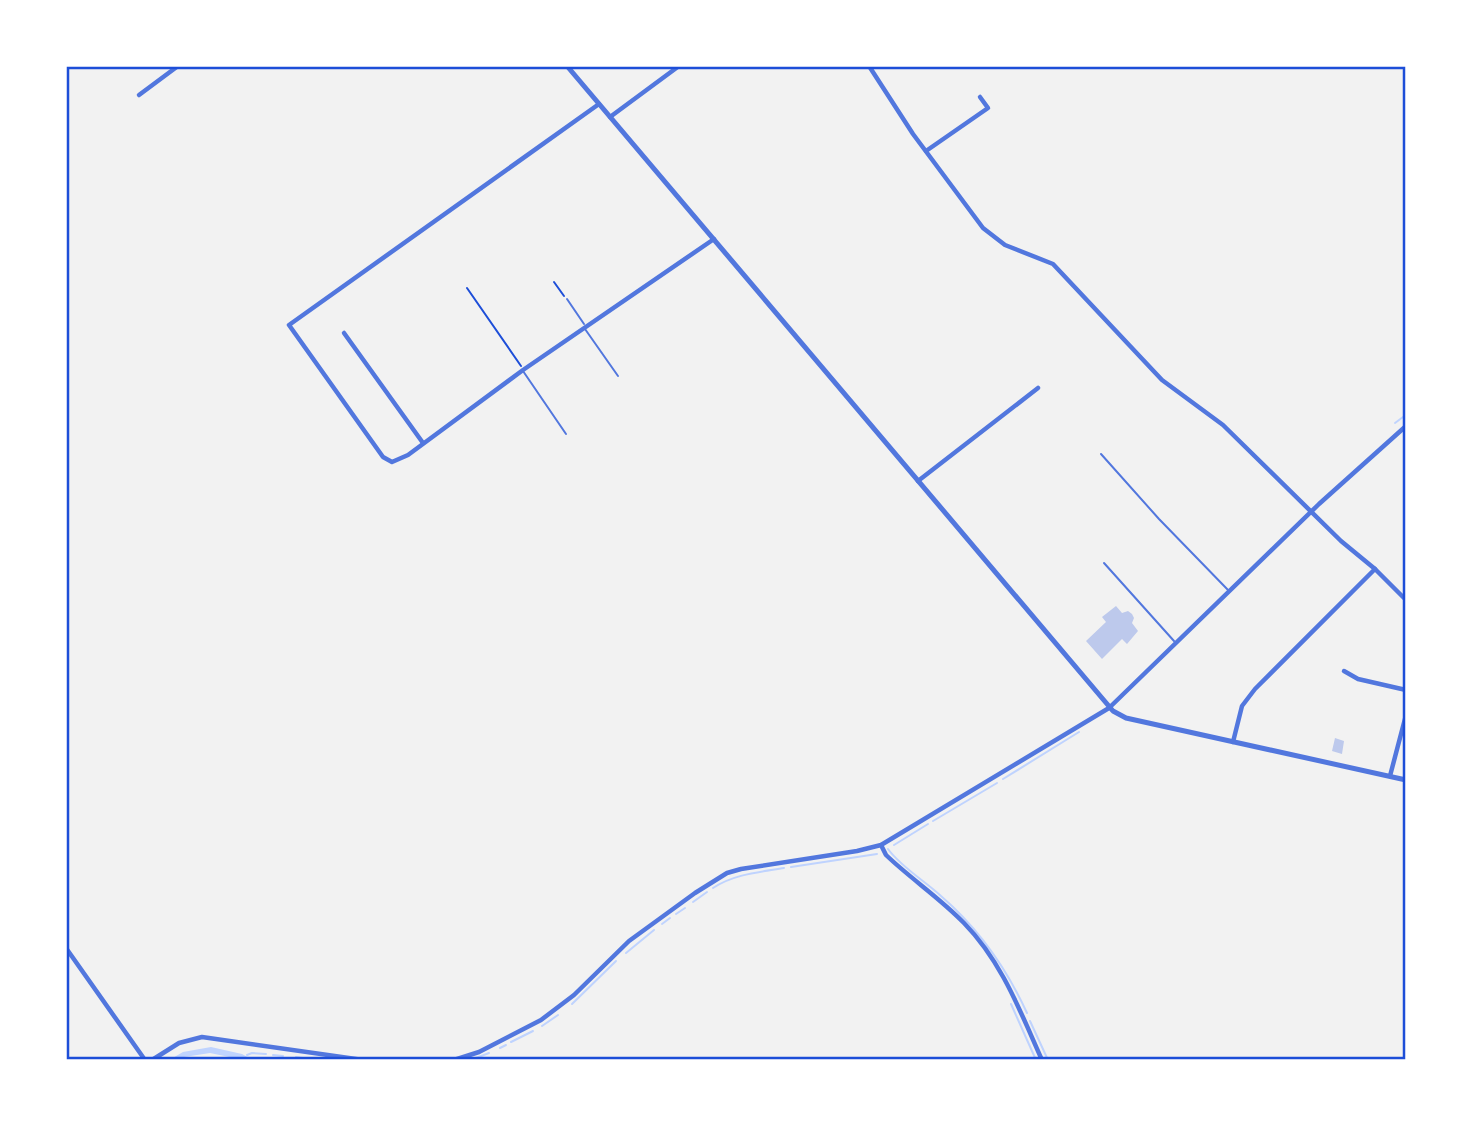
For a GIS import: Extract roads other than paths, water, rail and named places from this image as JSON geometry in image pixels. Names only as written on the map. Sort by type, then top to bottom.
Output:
[{"type":"street","points":[[139,94],[178,66]]},
{"type":"street","points":[[567,66],[1109,708],[1126,718],[1405,780]]},
{"type":"street","points":[[610,117],[679,66]]},
{"type":"street","points":[[869,66],[926,151],[991,236],[1005,245],[1053,264],[1162,380],[1223,425],[1405,600]]},
{"type":"street","points":[[926,151],[988,108],[980,97]]},
{"type":"street","points":[[599,104],[289,325],[380,453],[389,462],[401,459],[523,370],[714,239]]},
{"type":"street","points":[[344,334],[422,443]]},
{"type":"street","points":[[918,481],[1038,388]]},
{"type":"street","points":[[454,1059],[478,1052],[541,1020],[573,995],[629,941],[727,873],[881,845],[1109,708],[1312,511],[1405,426]]},
{"type":"street","points":[[1233,742],[1242,706],[1255,689],[1375,569]]},
{"type":"street","points":[[1344,671],[1358,679],[1405,690]]},
{"type":"street","points":[[1390,776],[1405,715]]},
{"type":"street","points":[[881,845],[892,862],[950,909],[975,934],[1008,984],[1042,1059]]},
{"type":"street","points":[[66,948],[145,1059]]},
{"type":"street","points":[[152,1059],[179,1044],[202,1037],[363,1059]]},
{"type":"lane","points":[[566,299],[618,376]]},
{"type":"lane","points":[[523,370],[566,434]]},
{"type":"lane","points":[[1101,454],[1230,592]]},
{"type":"lane","points":[[1104,563],[1177,644]]},
{"type":"water","points":[[211,1047],[242,1054],[251,1059],[210,1053],[171,1059],[183,1052]]},
{"type":"waterway","points":[[1395,423],[1403,417]]},
{"type":"waterway","points":[[1003,779],[1079,732]]},
{"type":"waterway","points":[[933,821],[997,783]]},
{"type":"waterway","points":[[894,845],[928,824]]},
{"type":"waterway","points":[[888,849],[935,890],[979,935],[1001,964],[1027,1013]]},
{"type":"waterway","points":[[791,867],[877,854]]},
{"type":"waterway","points":[[713,888],[738,877],[784,868]]},
{"type":"waterway","points":[[693,902],[707,892]]},
{"type":"waterway","points":[[676,914],[685,908]]},
{"type":"waterway","points":[[662,924],[670,918]]},
{"type":"waterway","points":[[626,953],[654,930]]},
{"type":"waterway","points":[[572,1004],[616,961]]},
{"type":"waterway","points":[[1011,1004],[1036,1060]]},
{"type":"waterway","points":[[542,1026],[558,1015]]},
{"type":"waterway","points":[[1030,1021],[1048,1060]]},
{"type":"waterway","points":[[511,1042],[533,1031]]},
{"type":"waterway","points":[[500,1048],[506,1045]]},
{"type":"waterway","points":[[476,1058],[489,1053]]},
{"type":"waterway","points":[[247,1055],[266,1054]]},
{"type":"waterway","points":[[273,1055],[283,1056]]},
{"type":"waterway","points":[[296,1057],[303,1058]]}]
